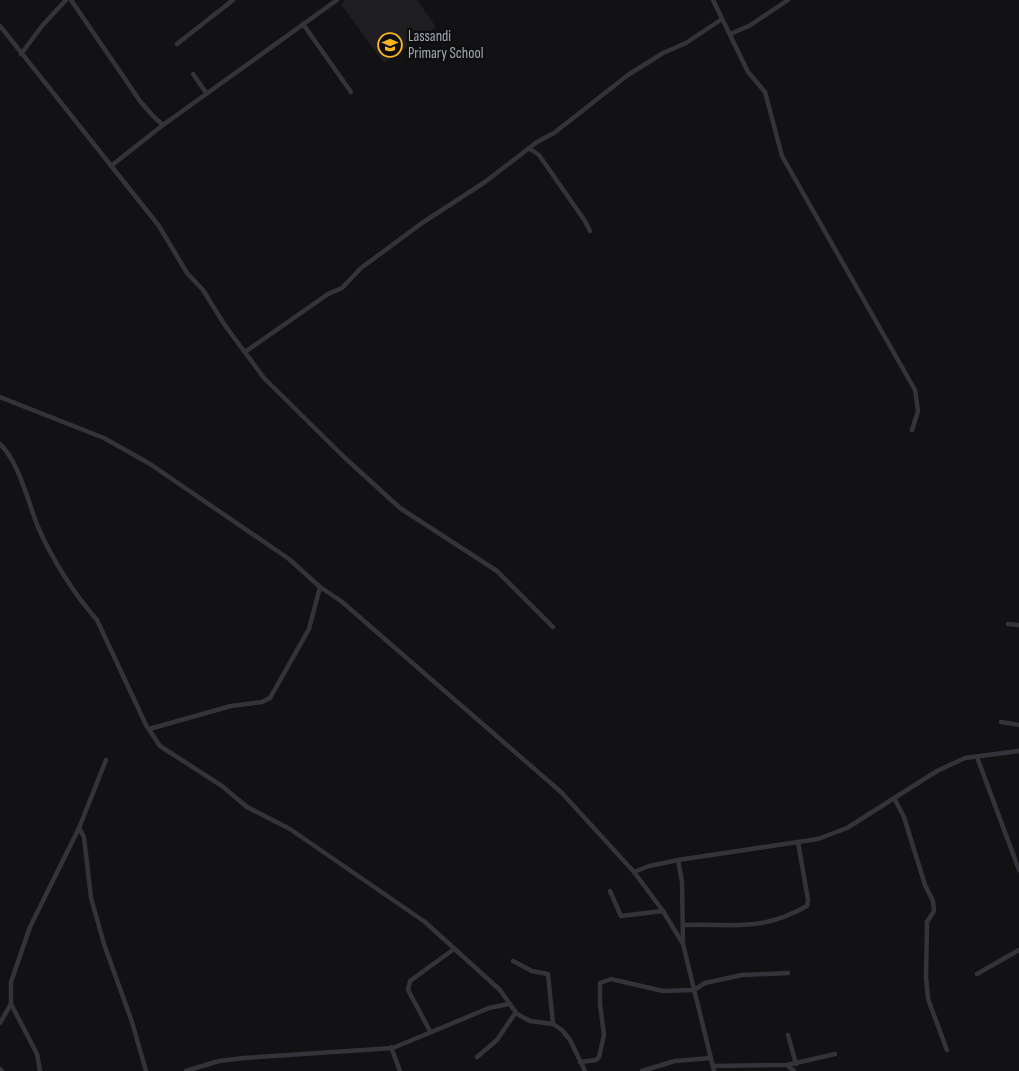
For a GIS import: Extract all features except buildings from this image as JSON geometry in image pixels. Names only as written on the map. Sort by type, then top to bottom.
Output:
[{"type":"street","points":[[21,54],[42,26],[66,0]]},
{"type":"street","points":[[71,0],[140,100],[163,125]]},
{"type":"street","points":[[177,44],[233,0]]},
{"type":"street","points":[[111,166],[163,125],[337,0]]},
{"type":"street","points":[[713,0],[748,72],[765,92],[782,156],[916,390],[918,411],[912,430]]},
{"type":"street","points":[[730,34],[749,26],[788,0]]},
{"type":"street","points":[[245,352],[328,294],[342,288],[361,268],[422,223],[486,182],[628,75],[662,53],[686,43],[722,19]]},
{"type":"street","points":[[303,24],[350,92]]},
{"type":"street","points":[[0,26],[159,226],[188,273],[203,290],[224,324],[264,378],[351,464],[400,508],[497,571],[554,627]]},
{"type":"street","points":[[193,74],[207,94]]},
{"type":"street","points":[[529,148],[539,155],[586,221],[590,231]]},
{"type":"street","points":[[0,398],[104,438],[150,464],[289,559],[320,587],[341,601],[561,792],[634,872],[663,911],[683,944]]},
{"type":"street","points":[[0,444],[7,450],[39,529],[84,606],[97,620],[149,729],[160,746],[222,786],[247,807],[290,828],[425,922],[500,990],[516,1012],[530,1021],[553,1024],[562,1030],[570,1040],[585,1071]]},
{"type":"street","points":[[149,729],[231,706],[262,702],[270,698],[309,629],[320,587]]},
{"type":"street","points":[[1008,624],[1019,625]]},
{"type":"street","points":[[1001,722],[1019,725]]},
{"type":"street","points":[[634,872],[649,866],[678,860],[818,839],[847,828],[937,771],[965,758],[1019,751]]},
{"type":"street","points":[[977,757],[1019,870]]},
{"type":"street","points":[[40,1071],[37,1054],[11,1004],[11,982],[24,942],[79,828],[106,760]]},
{"type":"street","points":[[894,800],[904,817],[925,885],[933,902],[934,911],[927,922],[926,977],[928,1000],[947,1050]]},
{"type":"street","points":[[79,828],[84,838],[91,898],[104,944],[132,1022],[146,1071]]},
{"type":"street","points":[[684,925],[751,926],[782,918],[807,906],[808,900],[798,842]]},
{"type":"street","points":[[678,860],[684,925],[683,944],[714,1068],[787,1066],[835,1054]]},
{"type":"street","points":[[610,891],[621,916],[663,911]]},
{"type":"street","points":[[430,1031],[408,990],[408,985],[410,981],[454,949]]},
{"type":"street","points":[[977,974],[1019,950]]},
{"type":"street","points":[[512,961],[532,971],[548,974],[553,1024]]},
{"type":"street","points":[[580,1062],[596,1060],[599,1057],[604,1036],[599,996],[600,983],[604,980],[611,979],[664,991],[694,990],[705,982],[742,975],[788,973]]},
{"type":"street","points":[[0,1023],[11,1004]]},
{"type":"street","points":[[186,1071],[219,1061],[244,1058],[393,1048],[489,1008],[509,1004]]},
{"type":"street","points":[[476,1057],[497,1040],[516,1012]]},
{"type":"street","points":[[788,1035],[796,1064]]},
{"type":"street","points":[[391,1047],[400,1071]]},
{"type":"street","points":[[642,1071],[675,1061],[711,1058]]},
{"type":"street","points":[[787,1066],[794,1071]]},
{"type":"shaded area","name":"Lassandi Primary School","points":[[346,0],[417,0],[436,27],[384,63],[341,4]]},
{"type":"place","name":"Lassandi Primary School","points":[[390,45]]}]
